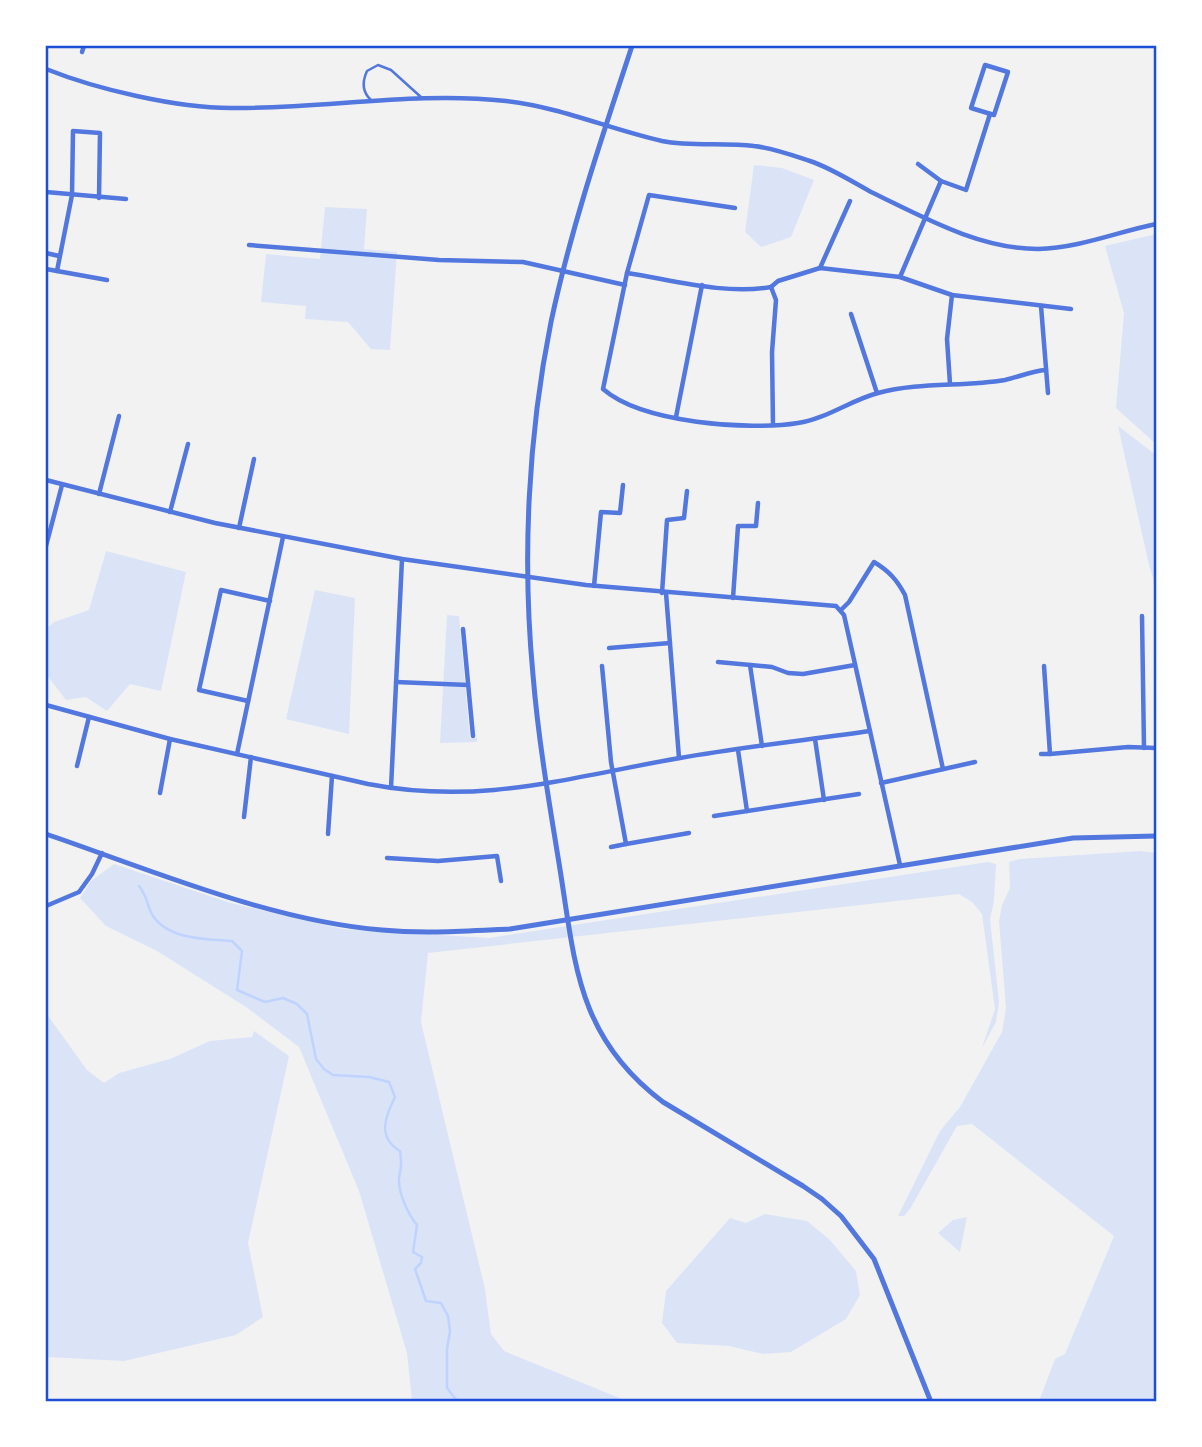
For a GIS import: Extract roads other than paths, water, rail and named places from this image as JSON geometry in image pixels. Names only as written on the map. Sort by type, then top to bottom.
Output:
[{"type":"street","points":[[632,46],[563,271],[551,325],[533,460],[528,578],[533,675],[547,785],[584,998],[608,1049],[634,1078],[663,1102],[803,1186],[841,1216],[874,1259],[931,1402]]},
{"type":"street","points":[[985,65],[1008,72],[994,115],[990,114],[971,108],[985,65]]},
{"type":"street","points":[[46,69],[106,88],[154,98],[228,108],[374,103],[422,98],[469,98],[536,105],[666,142],[757,146],[793,156],[830,169],[927,218],[981,241],[1018,248],[1057,248],[1157,224]]},
{"type":"street","points":[[918,163],[941,181],[966,190],[990,114]]},
{"type":"street","points":[[57,271],[72,195],[73,131],[100,133],[99,198]]},
{"type":"street","points":[[900,277],[941,181]]},
{"type":"street","points":[[46,191],[126,199]]},
{"type":"street","points":[[735,208],[649,195],[627,273],[603,389],[611,396],[648,411],[676,418],[732,425],[773,425],[800,423],[877,393],[910,387],[1006,380],[1046,370]]},
{"type":"street","points":[[820,268],[850,201]]},
{"type":"street","points":[[249,245],[383,257],[523,262],[625,285]]},
{"type":"street","points":[[46,253],[59,256]]},
{"type":"street","points":[[627,273],[702,285],[756,289],[771,287],[778,281],[820,268],[900,277],[952,295],[1071,309]]},
{"type":"street","points":[[46,269],[107,280]]},
{"type":"street","points":[[676,418],[702,285]]},
{"type":"street","points":[[771,287],[776,300],[772,352],[773,425]]},
{"type":"street","points":[[950,384],[947,339],[952,295]]},
{"type":"street","points":[[1041,306],[1048,393]]},
{"type":"street","points":[[851,314],[877,393]]},
{"type":"street","points":[[99,494],[119,416]]},
{"type":"street","points":[[170,512],[188,444]]},
{"type":"street","points":[[239,528],[254,459]]},
{"type":"street","points":[[46,480],[239,528],[402,559],[594,586],[830,605],[841,610],[844,615],[900,865]]},
{"type":"street","points":[[46,546],[62,485]]},
{"type":"street","points":[[594,586],[601,512],[620,513],[623,485]]},
{"type":"street","points":[[679,758],[664,593],[667,520],[684,518],[687,491]]},
{"type":"street","points":[[733,598],[738,526],[756,526],[758,503]]},
{"type":"street","points":[[237,754],[283,537]]},
{"type":"street","points":[[867,557],[888,570],[905,596],[943,769]]},
{"type":"street","points":[[391,788],[402,559]]},
{"type":"street","points":[[841,610],[874,562]]},
{"type":"street","points":[[248,701],[199,690],[220,590],[270,601]]},
{"type":"street","points":[[1142,616],[1144,748]]},
{"type":"street","points":[[463,629],[473,736]]},
{"type":"street","points":[[609,648],[670,643]]},
{"type":"street","points":[[718,662],[772,667],[788,673],[803,674],[855,665]]},
{"type":"street","points":[[750,665],[762,747]]},
{"type":"street","points":[[602,666],[613,771],[626,844]]},
{"type":"street","points":[[1044,666],[1050,754]]},
{"type":"street","points":[[396,682],[468,685]]},
{"type":"street","points":[[46,705],[170,739],[332,776],[391,788],[451,793],[547,785],[679,758],[870,731]]},
{"type":"street","points":[[76,766],[89,717]]},
{"type":"street","points":[[160,793],[170,739]]},
{"type":"street","points":[[815,739],[824,800]]},
{"type":"street","points":[[1041,754],[1157,748]]},
{"type":"street","points":[[738,750],[747,811]]},
{"type":"street","points":[[244,817],[251,757]]},
{"type":"street","points":[[881,783],[975,762]]},
{"type":"street","points":[[328,834],[332,776]]},
{"type":"street","points":[[714,816],[859,794]]},
{"type":"street","points":[[46,834],[248,903],[336,924],[382,930],[462,932],[510,929],[1073,838],[1157,836]]},
{"type":"street","points":[[611,847],[689,834]]},
{"type":"street","points":[[46,906],[79,892],[102,853]]},
{"type":"street","points":[[387,858],[438,861],[497,856],[501,881]]},
{"type":"lane","points":[[374,103],[366,96],[363,87],[371,67],[378,65],[391,70],[422,98]]},
{"type":"waterway","points":[[139,886],[153,916],[169,930],[201,939],[232,941],[242,951],[237,990],[265,1002],[283,998],[297,1004],[307,1014],[316,1059],[324,1069],[333,1075],[369,1077],[389,1082],[395,1097],[385,1126],[388,1139],[400,1151],[400,1190],[417,1225],[413,1252],[422,1257],[421,1263],[415,1269],[426,1301],[441,1303],[448,1316],[450,1331],[447,1388],[458,1402]]}]
